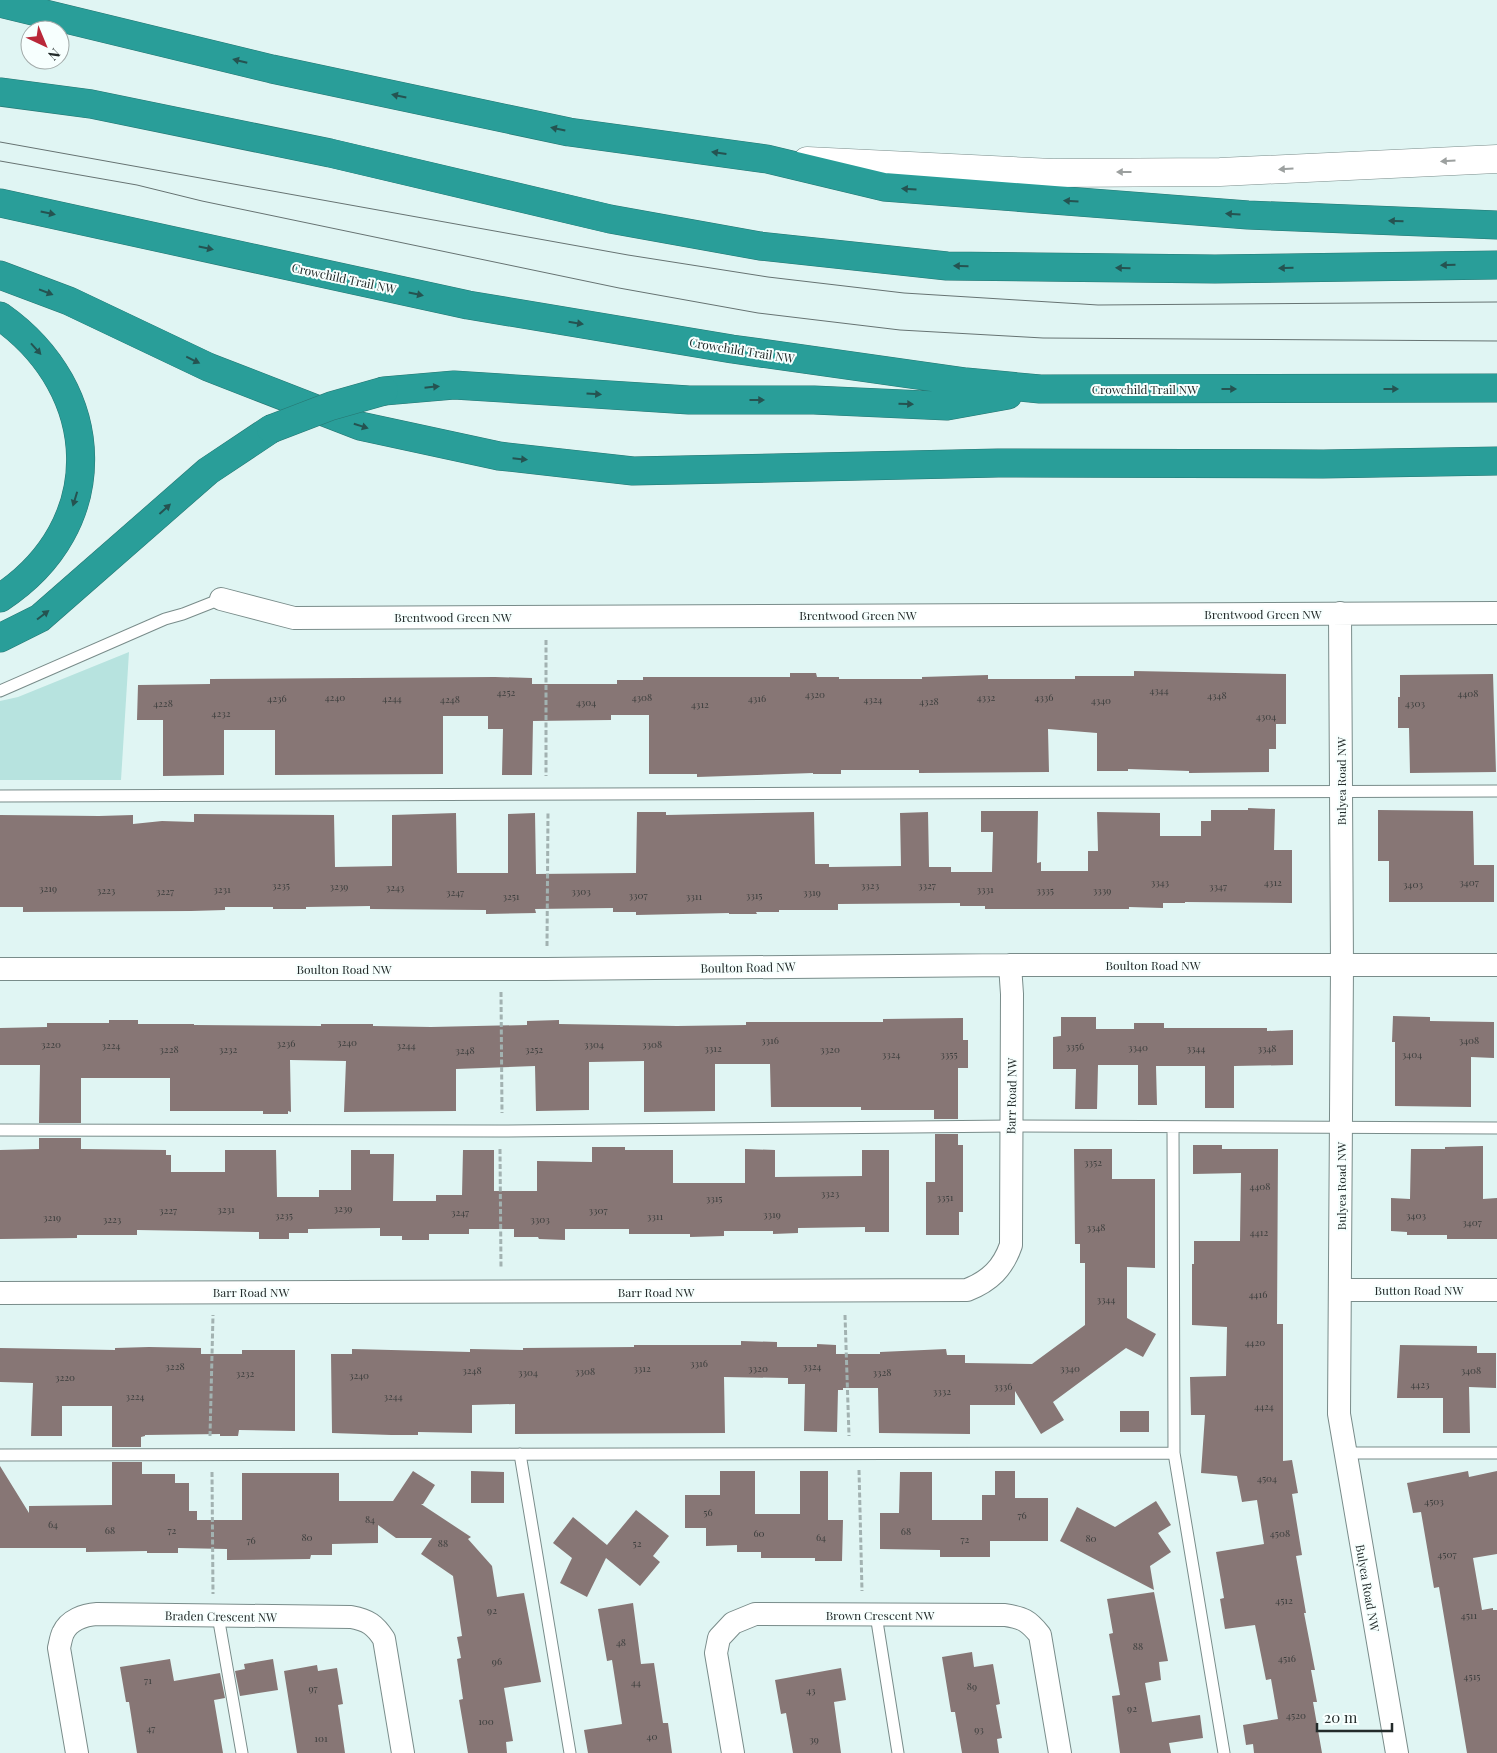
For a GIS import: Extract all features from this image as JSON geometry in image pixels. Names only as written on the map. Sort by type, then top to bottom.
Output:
[{"type":"highway","points":[[0,3],[272,69],[569,132],[767,159],[884,187],[1248,215],[1497,225]]},
{"type":"highway","points":[[0,92],[90,104],[330,153],[610,219],[760,246],[947,266],[1215,269],[1497,265]]},
{"type":"highway","name":"Crowchild Trail NW","points":[[0,203],[468,306],[732,349],[956,380],[1040,389],[1497,388]]},
{"type":"highway","points":[[0,275],[69,301],[208,367],[360,426],[499,456],[633,471],[998,463],[1323,464],[1497,461]]},
{"type":"highway","points":[[0,316],[27,338],[43,356],[68,395],[74,410],[81,458],[78,490],[60,535],[40,564],[28,577],[0,598]]},
{"type":"highway","points":[[0,638],[40,618],[208,471],[271,430],[331,406],[384,391],[454,384],[689,400],[814,400],[947,406],[1040,389]]},
{"type":"street","points":[[767,159],[1063,173],[1220,172],[1497,159]]},
{"type":"street","name":"Brentwood Green NW","points":[[221,599],[294,618],[1497,613]]},
{"type":"street","name":"Bulyea Road NW","points":[[1340,614],[1342,966],[1339,1414],[1397,1753]]},
{"type":"street","name":"Barr Road NW","points":[[0,1294],[967,1290],[980,1285],[1000,1268],[1011,1245],[1012,994],[1010,965]]},
{"type":"street","name":"Boulton Road NW","points":[[0,969],[1497,965]]},
{"type":"street","name":"Button Road NW","points":[[1341,1290],[1497,1290]]},
{"type":"street","name":"Braden Crescent NW","points":[[77,1753],[60,1648],[62,1633],[71,1623],[84,1615],[97,1614],[351,1617],[365,1619],[376,1626],[384,1639],[403,1753]]},
{"type":"street","name":"Brown Crescent NW","points":[[733,1753],[716,1653],[719,1638],[733,1623],[755,1614],[1005,1615],[1020,1618],[1031,1624],[1040,1635],[1060,1753]]},
{"type":"lane","points":[[0,691],[165,619],[221,599]]},
{"type":"lane","points":[[0,796],[1497,792]]},
{"type":"lane","points":[[0,1130],[500,1131],[1010,1126],[1497,1128]]},
{"type":"lane","points":[[1173,1128],[1174,1452],[1224,1753]]},
{"type":"lane","points":[[0,1455],[1174,1452]]},
{"type":"lane","points":[[1346,1453],[1497,1453]]},
{"type":"lane","points":[[520,1454],[570,1753]]},
{"type":"lane","points":[[876,1615],[898,1753]]},
{"type":"lane","points":[[218,1616],[242,1753]]},
{"type":"shaded area","points":[[129,652],[121,780],[0,780],[0,701],[18,697]]},
{"type":"building","points":[[1134,671],[1286,674],[1286,724],[1276,724],[1276,749],[1269,749],[1269,772],[1189,773],[1189,771],[1128,769],[1128,771],[1097,771],[1097,733],[1048,729],[1049,772],[919,773],[919,770],[841,770],[841,774],[813,773],[697,777],[697,774],[649,774],[649,715],[611,715],[611,720],[533,721],[532,775],[502,775],[503,729],[488,729],[488,716],[443,716],[443,774],[275,775],[275,730],[224,730],[224,775],[163,776],[163,720],[137,720],[138,685],[210,684],[210,679],[495,677],[532,678],[532,684],[617,684],[617,680],[643,680],[643,677],[790,677],[790,673],[816,673],[817,677],[839,677],[839,679],[922,679],[922,677],[988,675],[988,679],[1075,679],[1075,676],[1134,676]]},
{"type":"building","points":[[1493,674],[1496,772],[1410,773],[1409,728],[1398,728],[1400,675]]},
{"type":"building","points":[[1248,808],[1275,809],[1274,850],[1292,850],[1292,903],[1185,902],[1163,903],[1163,908],[1129,907],[1129,909],[985,909],[985,906],[960,906],[960,903],[838,904],[838,910],[779,910],[779,912],[756,912],[757,914],[636,915],[636,912],[613,912],[613,908],[535,909],[536,913],[486,914],[486,910],[370,909],[370,906],[306,907],[306,909],[225,907],[225,910],[191,911],[23,912],[23,907],[0,907],[0,815],[133,815],[133,824],[162,821],[194,822],[194,814],[334,815],[335,867],[392,866],[392,815],[456,813],[457,873],[508,873],[508,814],[535,813],[536,874],[636,873],[637,812],[666,812],[666,815],[814,812],[815,864],[829,864],[829,867],[901,866],[900,813],[928,812],[929,867],[951,867],[951,872],[992,872],[993,832],[981,832],[981,811],[1038,811],[1037,863],[1041,862],[1041,871],[1088,871],[1088,851],[1098,851],[1097,812],[1160,813],[1160,836],[1201,836],[1201,821],[1211,821],[1211,810],[1248,810]]},
{"type":"building","points":[[1378,810],[1473,811],[1474,865],[1494,865],[1494,902],[1389,902],[1389,861],[1378,861]]},
{"type":"building","points":[[1393,1016],[1430,1017],[1430,1021],[1494,1022],[1494,1058],[1471,1057],[1471,1107],[1395,1106],[1395,1042],[1392,1042]]},
{"type":"building","points":[[1061,1017],[1096,1017],[1096,1029],[1134,1029],[1134,1023],[1164,1023],[1164,1028],[1267,1028],[1267,1031],[1293,1030],[1293,1065],[1234,1066],[1234,1108],[1205,1108],[1205,1066],[1156,1066],[1157,1105],[1138,1105],[1138,1065],[1098,1065],[1097,1109],[1075,1109],[1076,1069],[1053,1069],[1053,1037],[1061,1036]]},
{"type":"building","points":[[963,1018],[963,1040],[968,1040],[968,1068],[958,1068],[958,1119],[934,1119],[934,1110],[861,1110],[861,1107],[771,1107],[770,1064],[715,1064],[715,1111],[644,1112],[644,1061],[589,1062],[589,1110],[536,1111],[535,1066],[456,1069],[456,1111],[344,1112],[346,1061],[290,1060],[291,1112],[288,1111],[288,1114],[263,1114],[263,1111],[170,1111],[170,1078],[81,1078],[81,1123],[39,1123],[40,1065],[0,1065],[0,1028],[47,1027],[47,1023],[109,1023],[109,1020],[138,1020],[138,1024],[321,1026],[321,1024],[373,1024],[373,1026],[431,1027],[527,1025],[527,1021],[559,1020],[559,1024],[677,1026],[746,1025],[746,1022],[883,1022],[883,1019]]},
{"type":"building","points":[[935,1134],[958,1134],[958,1145],[963,1145],[963,1212],[959,1212],[959,1235],[926,1235],[926,1182],[935,1182]]},
{"type":"building","points":[[39,1138],[81,1138],[81,1149],[166,1150],[166,1155],[171,1155],[171,1172],[225,1172],[225,1150],[276,1150],[277,1197],[319,1197],[319,1190],[351,1190],[351,1150],[370,1150],[370,1154],[394,1154],[393,1201],[436,1201],[436,1195],[462,1195],[463,1150],[494,1150],[494,1191],[537,1191],[537,1161],[592,1162],[592,1147],[625,1147],[625,1150],[673,1150],[673,1183],[745,1183],[745,1149],[775,1150],[775,1177],[862,1176],[862,1150],[889,1150],[889,1232],[865,1232],[865,1227],[798,1228],[798,1233],[773,1234],[773,1231],[724,1231],[724,1236],[690,1237],[690,1234],[629,1234],[629,1229],[565,1229],[565,1240],[514,1237],[514,1229],[469,1229],[469,1234],[429,1234],[429,1240],[402,1240],[402,1236],[380,1236],[380,1228],[308,1229],[308,1233],[289,1233],[289,1239],[259,1239],[259,1232],[137,1230],[137,1235],[77,1235],[77,1238],[0,1239],[0,1150],[39,1149]]},
{"type":"building","points":[[1193,1145],[1222,1145],[1222,1149],[1278,1149],[1277,1324],[1283,1324],[1283,1461],[1292,1460],[1298,1493],[1292,1494],[1302,1555],[1296,1556],[1315,1670],[1311,1670],[1317,1702],[1313,1702],[1322,1753],[1254,1753],[1253,1744],[1246,1745],[1243,1725],[1278,1719],[1271,1679],[1266,1680],[1255,1625],[1225,1629],[1220,1599],[1224,1598],[1216,1552],[1264,1544],[1257,1500],[1242,1502],[1237,1476],[1201,1473],[1205,1415],[1191,1415],[1190,1377],[1226,1376],[1227,1327],[1192,1325],[1192,1264],[1194,1264],[1194,1241],[1240,1241],[1241,1173],[1193,1174]]},
{"type":"building","points":[[1483,1146],[1483,1199],[1497,1198],[1497,1239],[1447,1239],[1447,1235],[1407,1235],[1407,1232],[1391,1231],[1391,1198],[1410,1199],[1411,1149]]},
{"type":"building","points":[[1074,1149],[1112,1149],[1112,1179],[1155,1179],[1155,1268],[1127,1267],[1127,1318],[1156,1334],[1143,1357],[1126,1348],[1053,1402],[1064,1420],[1041,1434],[1015,1391],[1015,1405],[970,1405],[970,1434],[879,1433],[878,1388],[843,1388],[843,1390],[838,1390],[837,1432],[804,1431],[805,1384],[788,1384],[788,1378],[724,1377],[725,1433],[515,1434],[515,1404],[472,1405],[472,1433],[418,1432],[418,1435],[391,1435],[332,1433],[331,1354],[352,1354],[352,1349],[470,1352],[470,1349],[523,1350],[523,1348],[634,1347],[634,1345],[741,1345],[741,1341],[777,1342],[777,1347],[817,1347],[817,1344],[836,1345],[836,1354],[880,1354],[880,1352],[946,1349],[947,1355],[965,1355],[965,1363],[1032,1364],[1085,1325],[1085,1263],[1080,1263],[1080,1244],[1075,1244]]},
{"type":"building","points":[[1400,1345],[1477,1346],[1477,1353],[1496,1353],[1496,1388],[1469,1387],[1470,1433],[1443,1433],[1443,1398],[1397,1398]]},
{"type":"building","points":[[0,1348],[115,1350],[115,1348],[201,1348],[201,1354],[242,1354],[242,1350],[295,1350],[295,1431],[239,1430],[238,1436],[220,1436],[220,1434],[145,1435],[141,1437],[141,1447],[112,1447],[112,1406],[62,1406],[62,1436],[31,1436],[33,1383],[0,1382]]},
{"type":"building","points":[[1120,1411],[1149,1411],[1149,1432],[1120,1432]]},
{"type":"building","points":[[112,1462],[142,1462],[142,1474],[175,1474],[175,1483],[189,1483],[189,1511],[197,1511],[197,1520],[242,1520],[242,1473],[339,1473],[339,1501],[393,1501],[413,1471],[435,1485],[423,1504],[421,1504],[471,1537],[468,1539],[492,1566],[497,1597],[524,1593],[541,1682],[504,1688],[513,1741],[506,1742],[507,1753],[468,1753],[459,1700],[463,1699],[457,1659],[461,1658],[457,1637],[462,1636],[453,1576],[421,1554],[432,1538],[396,1538],[378,1525],[378,1543],[332,1544],[332,1555],[311,1555],[310,1559],[227,1560],[227,1549],[178,1548],[178,1553],[147,1553],[147,1551],[86,1552],[86,1548],[0,1548],[0,1466],[29,1513],[29,1506],[112,1505]]},
{"type":"building","points":[[471,1471],[504,1472],[504,1503],[471,1503]]},
{"type":"building","points":[[720,1471],[755,1471],[755,1514],[800,1514],[800,1471],[828,1471],[828,1520],[843,1520],[842,1561],[815,1561],[815,1558],[761,1558],[761,1552],[737,1552],[737,1545],[706,1546],[706,1528],[685,1528],[685,1495],[720,1495]]},
{"type":"building","points":[[995,1471],[1015,1471],[1015,1498],[1048,1498],[1048,1541],[990,1541],[990,1557],[940,1557],[940,1550],[880,1549],[880,1513],[899,1513],[900,1472],[932,1472],[932,1520],[982,1520],[982,1495],[995,1495]]},
{"type":"building","points":[[1468,1471],[1469,1477],[1497,1471],[1497,1554],[1473,1558],[1482,1610],[1493,1608],[1493,1610],[1497,1610],[1497,1753],[1467,1753],[1439,1587],[1434,1588],[1421,1512],[1413,1513],[1407,1483]]},
{"type":"building","points":[[1156,1501],[1171,1525],[1158,1533],[1171,1552],[1150,1566],[1154,1590],[1060,1541],[1077,1507],[1115,1527]]},
{"type":"building","points":[[636,1510],[669,1536],[653,1556],[660,1562],[640,1586],[606,1558],[587,1597],[560,1583],[572,1558],[553,1543],[573,1517],[607,1545]]},
{"type":"building","points":[[1154,1592],[1168,1661],[1159,1662],[1161,1680],[1145,1683],[1152,1722],[1200,1715],[1203,1738],[1169,1743],[1171,1753],[1120,1753],[1112,1696],[1120,1695],[1109,1634],[1113,1633],[1107,1599]]},
{"type":"building","points":[[633,1603],[641,1664],[654,1663],[663,1723],[668,1723],[672,1753],[588,1753],[584,1730],[622,1724],[612,1660],[607,1661],[598,1609]]},
{"type":"building","points":[[972,1652],[974,1667],[993,1664],[1000,1704],[996,1705],[1002,1738],[997,1739],[999,1753],[962,1753],[955,1712],[951,1712],[942,1657]]},
{"type":"building","points":[[170,1659],[174,1681],[220,1673],[225,1698],[214,1700],[223,1753],[137,1753],[129,1702],[126,1702],[120,1667]]},
{"type":"building","points":[[273,1659],[278,1690],[240,1696],[235,1671],[245,1669],[244,1664]]},
{"type":"building","points":[[317,1665],[318,1671],[337,1668],[343,1704],[338,1705],[345,1753],[297,1753],[284,1671]]},
{"type":"building","points":[[841,1668],[846,1700],[834,1702],[841,1753],[793,1753],[786,1713],[781,1714],[775,1680]]},
{"type":"tram line","points":[[0,142],[628,255],[768,277],[904,293],[1098,305],[1497,302]]},
{"type":"tram line","points":[[0,161],[137,185],[202,201],[619,288],[758,313],[900,330],[1043,338],[1497,341]]}]
